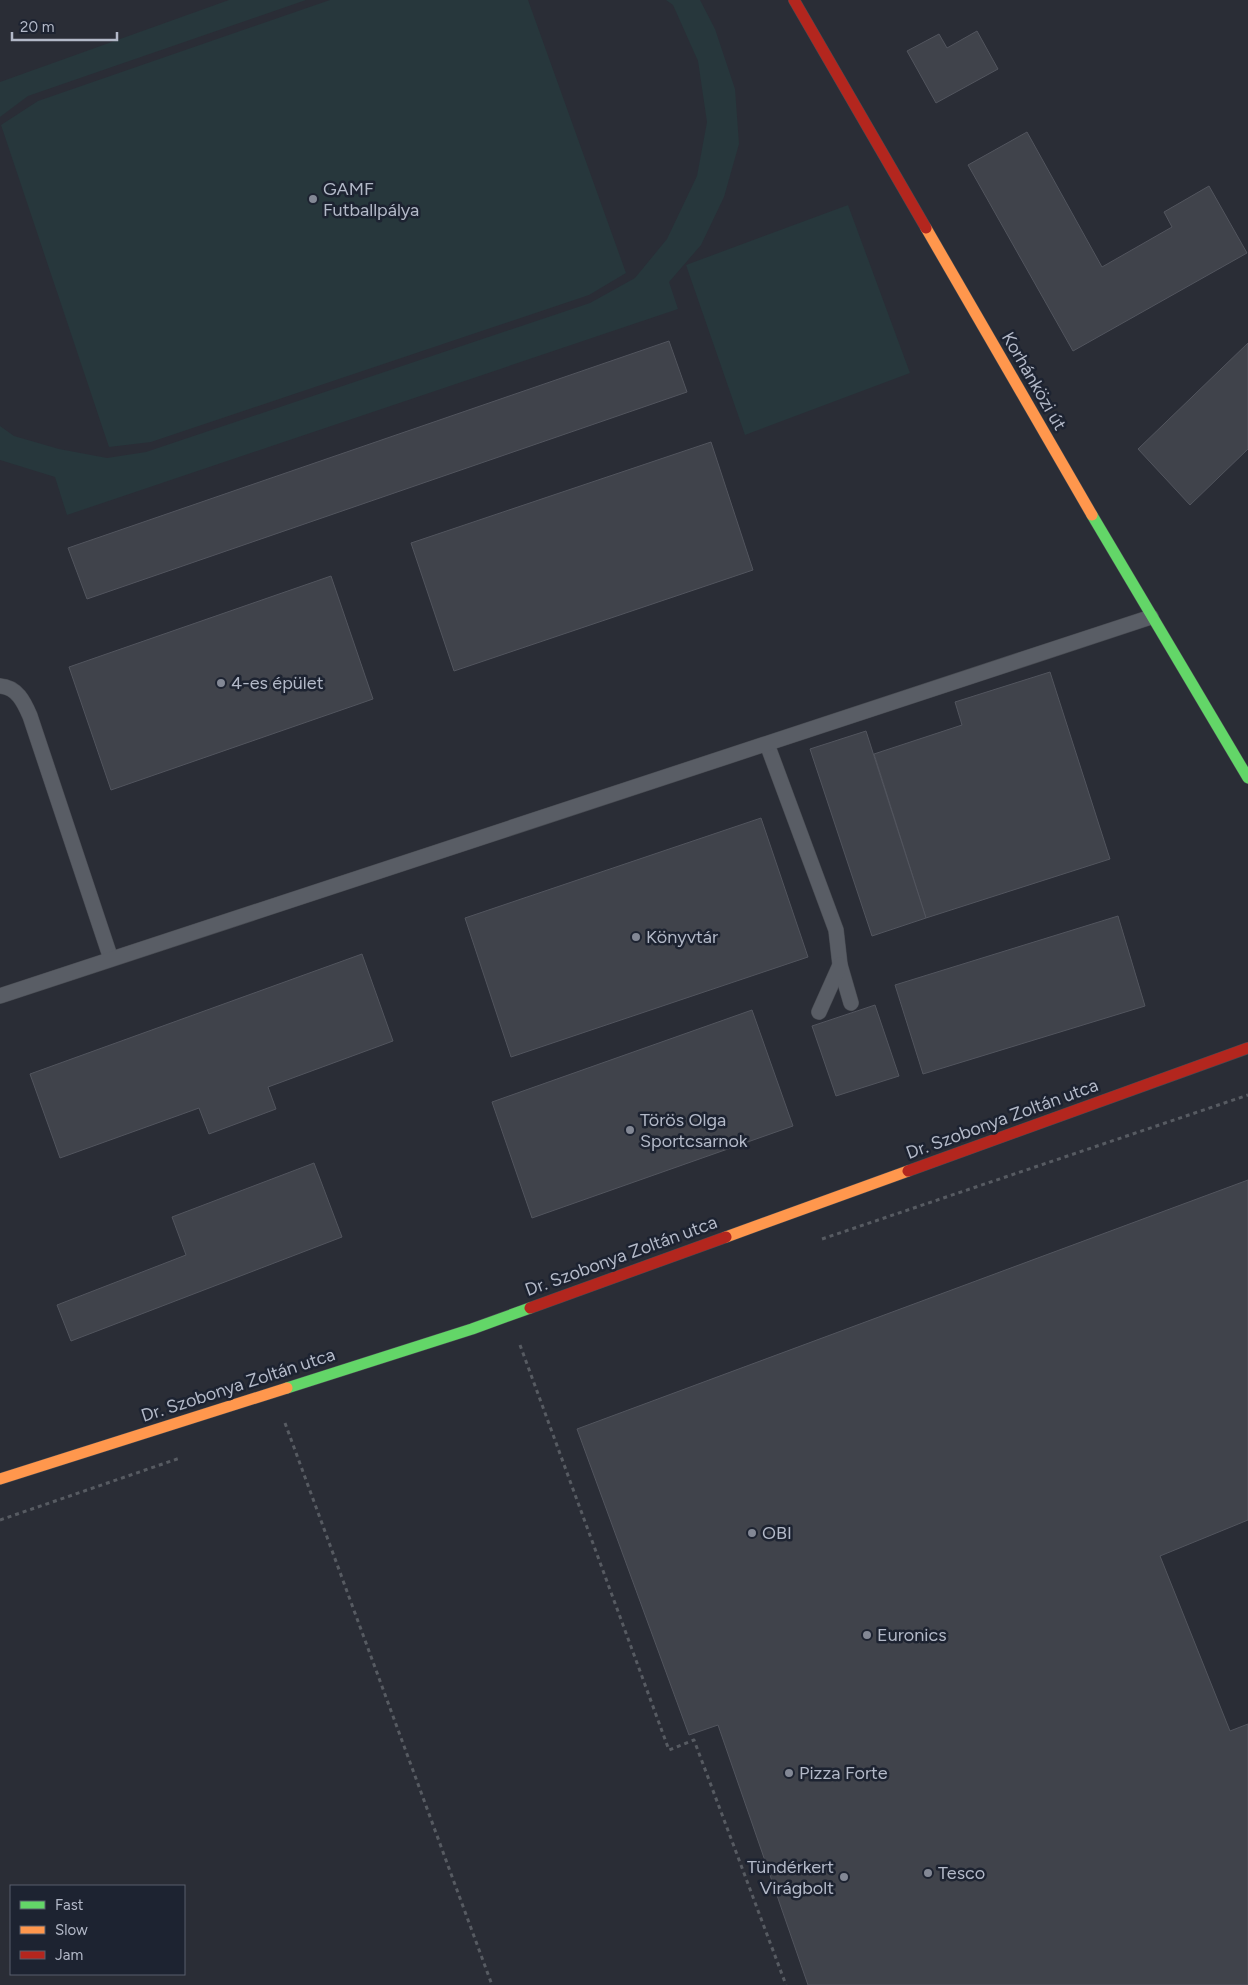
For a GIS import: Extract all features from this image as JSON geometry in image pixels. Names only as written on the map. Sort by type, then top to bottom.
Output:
[{"type":"street","name":"Korhánközi út","points":[[794,0],[1151,617],[1248,778]]},
{"type":"street","name":"Dr. Szobonya Zoltán utca","points":[[0,1479],[472,1329],[1248,1048]]},
{"type":"lane","points":[[0,996],[1151,617]]},
{"type":"lane","points":[[0,686],[8,686],[22,698],[30,716],[111,959]]},
{"type":"lane","points":[[767,744],[836,930],[840,965],[851,1003]]},
{"type":"lane","points":[[819,1012],[840,965]]},
{"type":"path","points":[[519,1342],[669,1750],[694,1740],[786,1985]]},
{"type":"path","points":[[284,1422],[492,1985]]},
{"type":"shaded area","points":[[229,0],[306,0],[28,96],[0,117],[0,82]]},
{"type":"shaded area","name":"GAMF Futballpálya","points":[[330,0],[528,0],[626,273],[589,295],[151,442],[109,447],[1,125],[38,101]]},
{"type":"shaded area","points":[[666,0],[700,0],[715,29],[735,89],[739,144],[724,197],[701,245],[669,282],[678,309],[67,515],[55,477],[0,460],[0,426],[14,436],[59,449],[107,458],[146,452],[590,303],[635,278],[667,239],[697,176],[707,122],[698,61],[673,5]]},
{"type":"shaded area","points":[[848,205],[910,373],[745,435],[686,265]]},
{"type":"building","points":[[977,31],[998,69],[936,103],[907,51],[939,34],[947,48]]},
{"type":"building","points":[[1027,132],[1102,267],[1172,227],[1164,212],[1209,186],[1247,253],[1073,351],[968,165]]},
{"type":"building","points":[[669,341],[687,392],[87,599],[68,548]]},
{"type":"building","points":[[1248,343],[1248,449],[1190,505],[1138,449]]},
{"type":"building","points":[[711,442],[753,570],[454,671],[411,543]]},
{"type":"building","name":"4-es épület","points":[[331,576],[373,699],[111,790],[69,667]]},
{"type":"building","points":[[1050,672],[1110,859],[926,918],[874,754],[962,725],[955,702]]},
{"type":"building","points":[[866,731],[926,918],[872,936],[810,749]]},
{"type":"building","name":"Könyvtár","points":[[761,818],[808,957],[511,1057],[465,918]]},
{"type":"building","points":[[1118,916],[1145,1006],[923,1074],[895,985]]},
{"type":"building","points":[[362,954],[393,1041],[268,1087],[276,1109],[209,1134],[199,1108],[60,1158],[30,1074]]},
{"type":"building","points":[[875,1005],[899,1076],[836,1096],[812,1026]]},
{"type":"building","name":"Törös Olga Sportcsarnok","points":[[752,1010],[793,1126],[532,1218],[492,1102]]},
{"type":"building","points":[[314,1163],[342,1237],[71,1341],[57,1305],[186,1255],[172,1217]]},
{"type":"building","points":[[1248,1180],[1248,1520],[1160,1556],[1230,1731],[1248,1724],[1248,1985],[808,1985],[718,1725],[689,1735],[577,1429]]},
{"type":"traffic: fast","points":[[1092,515],[1248,778]]},
{"type":"traffic: fast","points":[[287,1388],[472,1329],[530,1308]]},
{"type":"traffic: slow","points":[[926,228],[1092,515]]},
{"type":"traffic: slow","points":[[726,1237],[908,1171]]},
{"type":"traffic: slow","points":[[0,1479],[287,1388]]},
{"type":"traffic: jam","points":[[794,0],[926,228]]},
{"type":"traffic: jam","points":[[908,1171],[1248,1048]]},
{"type":"traffic: jam","points":[[530,1308],[726,1237]]},
{"type":"place","name":"GAMF Futballpálya","points":[[313,199]]},
{"type":"place","name":"4-es épület","points":[[221,683]]},
{"type":"place","name":"Könyvtár","points":[[636,937]]},
{"type":"place","name":"Törös Olga Sportcsarnok","points":[[630,1130]]},
{"type":"place","name":"OBI","points":[[752,1533]]},
{"type":"place","name":"Euronics","points":[[867,1635]]},
{"type":"place","name":"Pizza Forte","points":[[789,1773]]},
{"type":"place","name":"Tesco","points":[[928,1873]]},
{"type":"place","name":"Tündérkert Virágbolt","points":[[844,1877]]}]
